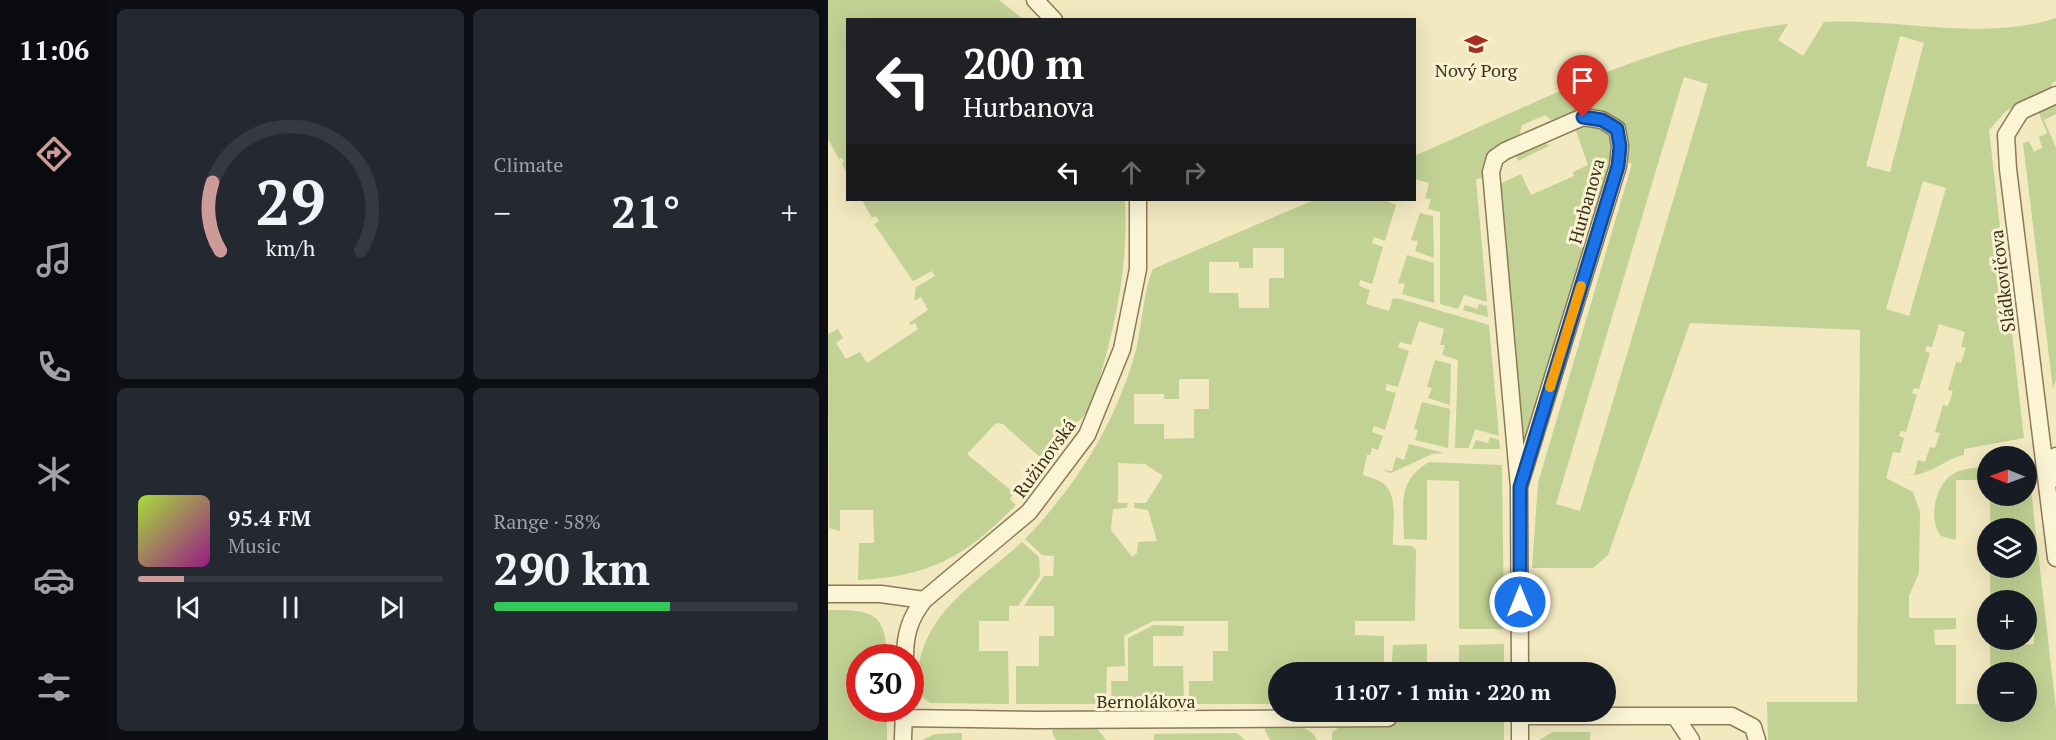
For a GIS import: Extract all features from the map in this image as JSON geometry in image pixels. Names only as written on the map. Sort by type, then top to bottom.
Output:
[{"type":"street","points":[[1041,1],[1053,18]]},
{"type":"street","name":"Sládkovičova","points":[[2056,95],[2021,111],[2006,135],[2008,169],[2056,558]]},
{"type":"street","name":"Hurbanova","points":[[1520,487],[1618,166],[1620,146],[1617,129],[1602,120],[1583,117],[1504,152],[1495,158],[1491,172],[1520,487],[1520,662]]},
{"type":"street","name":"Ružinovská","points":[[905,644],[911,617],[924,600],[1029,513],[1087,435],[1122,349],[1138,269],[1138,201]]},
{"type":"street","name":"Sládkovičova","points":[[2047,489],[2056,456]]},
{"type":"street","points":[[828,594],[880,594],[924,600]]},
{"type":"street","name":"Bernolákova","points":[[924,714],[1012,720],[1268,719]]},
{"type":"street","points":[[1616,715],[1732,716],[1753,727],[1757,740]]},
{"type":"street","points":[[1675,716],[1691,740]]},
{"type":"street","points":[[903,740],[904,722]]},
{"type":"street","points":[[1520,722],[1520,740]]},
{"type":"green space","points":[[828,0],[999,0],[1022,18],[846,18],[846,172],[842,158],[839,159],[828,139]]},
{"type":"green space","points":[[2056,18],[2056,81],[2052,83],[2051,90],[2006,111],[1989,130],[2024,438],[1964,449],[1964,455],[1927,472],[1914,475],[1918,460],[1925,462],[1930,447],[1935,448],[1940,433],[1935,432],[1943,405],[1948,406],[1953,391],[1948,390],[1956,362],[1961,363],[1966,348],[1961,347],[1965,332],[1939,324],[1932,347],[1927,346],[1925,351],[1930,353],[1919,389],[1914,388],[1912,393],[1917,395],[1906,432],[1901,431],[1899,436],[1904,438],[1900,453],[1893,452],[1886,478],[1913,492],[1920,512],[1919,573],[1909,596],[1909,618],[1956,618],[1956,629],[1934,630],[1935,645],[1956,645],[1956,704],[1977,704],[1977,722],[2037,722],[2037,662],[1990,662],[1990,650],[2037,650],[2037,590],[1990,590],[1990,578],[2037,578],[2037,543],[2056,709],[2056,740],[1768,740],[1767,702],[1857,702],[1860,330],[1690,323],[1608,555],[1593,568],[1532,568],[1538,483],[1632,164],[1627,162],[1626,148],[1616,122],[1607,113],[1599,110],[1583,110],[1551,120],[1545,115],[1522,125],[1520,134],[1494,150],[1486,162],[1482,178],[1476,179],[1487,302],[1464,295],[1458,309],[1440,304],[1440,212],[1428,209],[1431,199],[1425,198],[1429,183],[1416,179],[1416,155],[1597,76],[1691,44],[1739,32],[1788,24],[1778,40],[1803,56],[1824,22],[1971,29],[2028,25]],"holes":[[[1900,36],[1924,43],[1890,172],[1866,166]],[[1684,77],[1708,84],[1580,511],[1556,504]],[[1923,181],[1946,188],[1909,316],[1886,309]]]},
{"type":"green space","points":[[2056,103],[2056,114],[2044,120],[2056,148],[2056,380],[2053,389],[2023,143],[2029,141],[2034,152],[2042,148],[2039,137],[2047,133],[2038,111]]},
{"type":"green space","points":[[1595,124],[1607,132],[1614,152],[1526,439],[1522,441],[1500,184],[1521,174],[1531,195],[1574,176],[1573,172],[1588,165],[1574,125]]},
{"type":"green space","points":[[1542,138],[1549,146],[1518,161],[1515,152]]},
{"type":"green space","points":[[863,201],[1125,201],[1126,226],[1122,277],[1113,327],[1093,401],[1086,413],[1079,421],[1056,437],[1042,459],[1003,424],[996,423],[967,454],[1014,493],[1010,499],[1016,505],[980,538],[945,560],[906,574],[858,580],[859,543],[874,543],[873,510],[840,510],[840,531],[829,528],[828,334],[838,329],[843,338],[836,343],[846,359],[860,352],[867,363],[918,329],[915,323],[910,325],[909,323],[928,310],[921,297],[914,301],[916,287],[935,276],[932,271],[913,281],[874,224],[879,221],[876,216],[872,218]]},
{"type":"green space","points":[[1312,201],[1387,201],[1396,205],[1385,241],[1374,237],[1372,243],[1383,247],[1372,284],[1360,280],[1359,286],[1370,290],[1366,304],[1389,311],[1393,298],[1400,299],[1489,325],[1499,436],[1475,429],[1469,448],[1455,448],[1458,360],[1442,355],[1445,345],[1440,345],[1444,329],[1419,321],[1411,345],[1400,342],[1398,347],[1409,351],[1398,387],[1387,384],[1385,390],[1396,393],[1385,430],[1374,426],[1372,432],[1383,436],[1378,450],[1372,448],[1370,455],[1367,455],[1363,475],[1381,482],[1391,494],[1394,511],[1393,545],[1412,546],[1416,550],[1415,621],[1355,621],[1355,635],[1384,636],[1384,662],[1268,662],[1268,704],[1189,704],[1189,681],[1213,681],[1213,651],[1228,651],[1228,621],[1153,621],[1124,636],[1125,666],[1107,667],[1106,704],[1016,704],[1016,666],[1039,666],[1039,636],[1054,636],[1054,606],[1024,606],[1044,576],[1053,576],[1054,556],[1042,555],[1025,539],[1078,475],[1106,428],[1128,377],[1136,350],[1153,269]],"holes":[[[1253,248],[1284,248],[1284,278],[1269,278],[1269,308],[1239,308],[1238,293],[1209,293],[1209,262],[1239,262],[1239,268],[1253,268]],[[1179,379],[1209,379],[1209,409],[1194,409],[1194,438],[1164,439],[1164,424],[1134,424],[1134,394],[1164,394],[1164,399],[1179,399]],[[1118,463],[1145,464],[1163,476],[1146,503],[1134,503],[1134,508],[1148,510],[1157,541],[1138,542],[1137,553],[1132,557],[1111,530],[1113,509],[1127,508],[1128,503],[1118,503]]]},
{"type":"green space","points":[[1420,213],[1433,216],[1434,258],[1415,251],[1418,241],[1411,240]]},
{"type":"green space","points":[[1407,255],[1434,263],[1434,303],[1402,294],[1405,284],[1398,283]]},
{"type":"green space","points":[[1479,304],[1487,306],[1488,317],[1463,310],[1465,305],[1477,309]]},
{"type":"green space","points":[[1435,360],[1451,364],[1450,405],[1428,398],[1432,388],[1427,387]]},
{"type":"green space","points":[[1422,402],[1450,409],[1448,448],[1415,440],[1418,430],[1414,429]]},
{"type":"green space","points":[[1490,437],[1499,440],[1500,449],[1472,449],[1476,440],[1488,443]]},
{"type":"green space","points":[[1409,444],[1444,453],[1432,454],[1391,473],[1381,470],[1392,471],[1396,457],[1404,460]]},
{"type":"green space","points":[[1429,462],[1502,465],[1504,629],[1459,629],[1459,481],[1427,480],[1427,540],[1404,539],[1404,495],[1411,478]]},
{"type":"green space","points":[[1977,467],[1977,480],[1956,480],[1956,540],[1941,536],[1937,529],[1934,511],[1943,484],[1955,473]]},
{"type":"green space","points":[[1990,506],[2033,506],[2034,518],[1990,518]]},
{"type":"green space","points":[[1022,542],[1039,557],[1040,576],[1018,606],[1009,606],[1009,621],[979,621],[979,651],[1008,651],[1009,704],[931,703],[924,698],[924,648],[931,631],[943,613],[972,584]]},
{"type":"green space","points":[[828,610],[864,612],[879,621],[886,644],[846,644],[846,722],[887,722],[887,740],[828,740]]},
{"type":"green space","points":[[1154,625],[1184,626],[1183,636],[1153,636],[1153,666],[1183,666],[1184,704],[1112,704],[1111,681],[1128,681],[1128,638]]},
{"type":"green space","points":[[1427,644],[1427,662],[1392,662],[1393,645]]},
{"type":"green space","points":[[1504,644],[1504,662],[1459,662],[1459,645]]},
{"type":"green space","points":[[1353,722],[1504,722],[1504,740],[1332,740],[1332,733],[1340,726]]},
{"type":"green space","points":[[1266,726],[1301,727],[1307,729],[1317,740],[1270,740],[1265,730]]},
{"type":"green space","points":[[1055,727],[1096,727],[1106,740],[1056,740],[1052,732]]},
{"type":"green space","points":[[1553,732],[1590,732],[1590,740],[1539,740]]},
{"type":"green space","points":[[962,733],[962,740],[922,740],[935,734]]},
{"type":"green space","points":[[1237,733],[1245,740],[1154,740],[1154,734]]},
{"type":"slow traffic","points":[[1550,387],[1581,286]]},
{"type":"place","name":"Nový Porg","points":[[1476,44]]},
{"type":"route","points":[[1520,602],[1520,487],[1618,166],[1620,146],[1617,129],[1602,120],[1583,117]]}]
